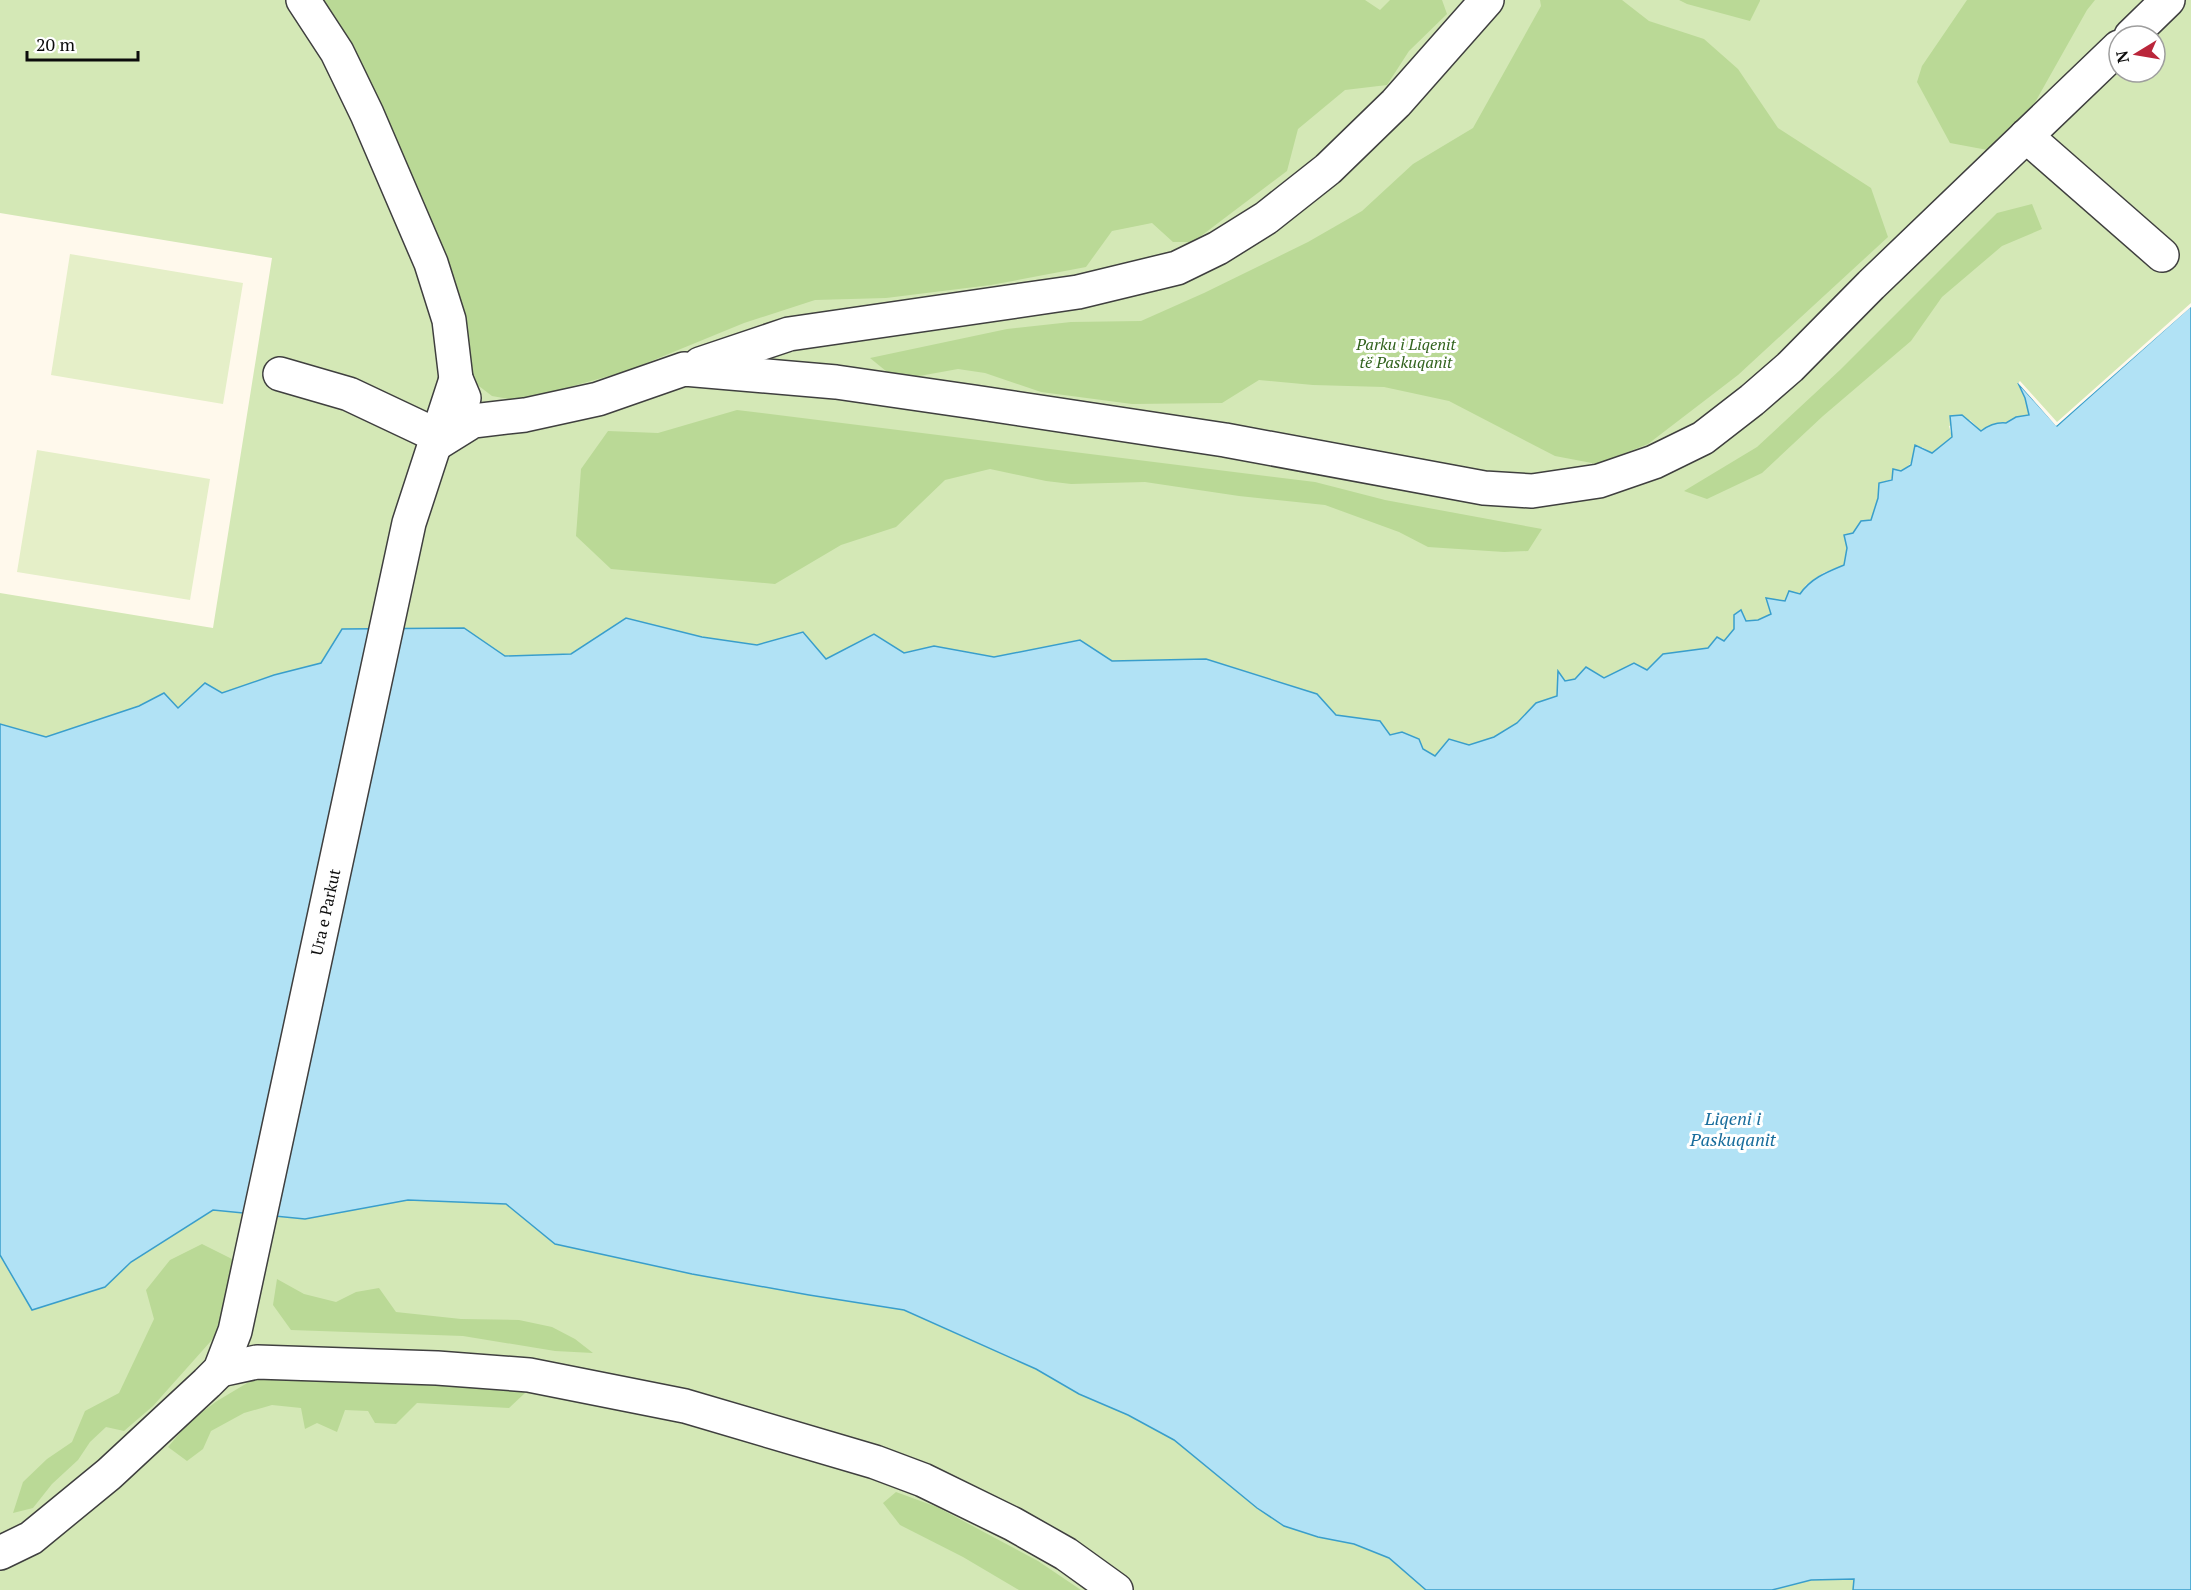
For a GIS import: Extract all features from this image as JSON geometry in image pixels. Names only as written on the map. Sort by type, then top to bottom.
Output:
[{"type":"street","points":[[303,0],[337,52],[367,114],[431,263],[449,320],[456,379],[473,421]]},
{"type":"street","points":[[743,361],[789,334],[1078,292],[1177,268],[1218,248],[1266,218],[1328,169],[1396,103],[1487,0]]},
{"type":"street","points":[[2143,24],[2168,0]]},
{"type":"street","points":[[280,374],[349,394],[437,440],[473,421],[525,415],[598,399],[684,369],[743,361],[836,382],[1213,438],[1484,488],[1532,491],[1599,482],[1654,462],[1703,438],[1752,400],[1790,367],[1871,285],[2107,58]]},
{"type":"street","points":[[2026,136],[2162,255]]},
{"type":"street","name":"Ura e Parkut","points":[[220,1370],[238,1316],[409,524],[456,379]]},
{"type":"street","points":[[238,1316],[257,1362]]},
{"type":"street","points":[[0,1553],[31,1538],[109,1474],[220,1370],[257,1362],[437,1368],[529,1375],[685,1406],[875,1462],[923,1480],[970,1501],[1031,1534],[1066,1554],[1116,1590]]},
{"type":"green space","name":"Parku i Liqenit të Paskuqanit","points":[[0,0],[2191,0],[2191,306],[2056,426],[2019,386],[2029,415],[2016,417],[2006,423],[1999,423],[1981,431],[1970,420],[1949,426],[1952,437],[1932,453],[1922,447],[1904,470],[1893,478],[1879,483],[1878,498],[1871,520],[1861,521],[1853,533],[1844,565],[1823,573],[1806,585],[1800,594],[1785,601],[1766,598],[1771,614],[1758,620],[1746,621],[1741,610],[1734,629],[1724,641],[1708,648],[1663,654],[1647,670],[1634,663],[1604,678],[1575,679],[1565,682],[1558,672],[1557,696],[1536,703],[1517,723],[1494,737],[1435,756],[1423,749],[1419,739],[1402,732],[1390,735],[1380,721],[1335,715],[1317,694],[1206,659],[1112,661],[1080,640],[994,657],[934,646],[903,653],[874,634],[826,659],[802,633],[757,645],[702,637],[626,618],[571,654],[505,656],[464,628],[274,675],[178,709],[164,693],[139,706],[46,737],[0,724],[0,593],[213,628],[272,258],[0,213]]},
{"type":"green space","points":[[324,0],[1365,0],[1380,10],[1390,0],[1442,0],[1447,14],[1409,51],[1387,85],[1345,90],[1298,129],[1287,171],[1193,242],[1173,242],[1152,223],[1112,231],[1086,267],[991,285],[886,298],[815,300],[744,323],[627,371],[519,401],[492,396],[471,380],[354,46]]},
{"type":"green space","points":[[1540,0],[1622,0],[1649,21],[1704,39],[1738,69],[1778,128],[1871,188],[1888,237],[1738,375],[1648,444],[1597,464],[1555,456],[1449,401],[1384,387],[1313,385],[1259,380],[1222,403],[1132,404],[1041,392],[985,373],[958,369],[897,380],[870,358],[1007,329],[1071,322],[1141,321],[1308,242],[1362,211],[1413,164],[1473,128],[1541,6]]},
{"type":"green space","points":[[1679,0],[1760,0],[1760,1],[1750,21]]},
{"type":"green space","points":[[1967,0],[2095,0],[2087,10],[2024,122],[1993,151],[1950,143],[1917,82],[1922,66]]},
{"type":"green space","points":[[2032,204],[2042,229],[2002,246],[1942,297],[1911,341],[1823,416],[1762,473],[1707,499],[1684,491],[1757,447],[1840,370],[1997,213]]},
{"type":"green space","points":[[70,254],[243,283],[223,404],[51,375]]},
{"type":"green space","points":[[737,410],[1315,482],[1385,500],[1542,529],[1528,551],[1504,552],[1428,547],[1399,532],[1325,505],[1239,496],[1145,482],[1071,484],[990,469],[945,480],[896,527],[841,545],[775,584],[611,569],[576,536],[581,469],[608,431],[658,433]]},
{"type":"green space","points":[[37,450],[210,479],[190,600],[17,572]]},
{"type":"green space","points":[[408,1200],[506,1204],[555,1244],[809,1295],[904,1310],[1036,1369],[1079,1394],[1128,1415],[1174,1440],[1212,1470],[1318,1537],[1354,1544],[1389,1558],[1426,1590],[0,1590],[0,1255],[32,1310],[105,1287],[131,1262],[213,1210],[305,1219]]},
{"type":"green space","points":[[202,1244],[234,1260],[229,1315],[211,1341],[153,1406],[124,1431],[106,1427],[90,1442],[78,1460],[52,1484],[33,1508],[13,1513],[23,1482],[47,1459],[72,1442],[85,1411],[119,1393],[154,1319],[146,1290],[170,1260]]},
{"type":"green space","points":[[277,1279],[304,1294],[336,1302],[356,1292],[379,1288],[396,1312],[461,1319],[519,1320],[552,1327],[575,1339],[593,1353],[555,1351],[463,1336],[291,1330],[273,1305]]},
{"type":"green space","points":[[259,1376],[513,1384],[525,1393],[509,1408],[417,1403],[396,1424],[375,1423],[368,1411],[345,1410],[337,1432],[317,1423],[305,1429],[301,1408],[272,1405],[244,1413],[211,1431],[203,1449],[187,1461],[168,1447],[190,1421],[217,1401]]},
{"type":"green space","points":[[896,1492],[937,1507],[1038,1561],[1081,1590],[1019,1590],[963,1557],[900,1525],[883,1503]]},
{"type":"green space","points":[[1855,1579],[1853,1590],[1772,1590],[1811,1580]]},
{"type":"water","name":"Liqeni i Paskuqanit","points":[[2191,306],[2191,1590],[1853,1590],[1854,1579],[1811,1580],[1772,1590],[1426,1590],[1389,1558],[1354,1544],[1318,1537],[1284,1526],[1257,1508],[1174,1440],[1128,1415],[1079,1394],[1036,1369],[904,1310],[692,1274],[555,1244],[506,1204],[408,1200],[305,1219],[213,1210],[131,1262],[105,1287],[32,1310],[0,1255],[0,724],[46,737],[139,706],[164,693],[178,708],[205,683],[222,693],[274,675],[321,663],[342,629],[464,628],[505,656],[571,654],[626,618],[702,637],[757,645],[803,632],[826,659],[874,634],[904,653],[934,646],[994,657],[1080,640],[1112,661],[1206,659],[1317,694],[1336,715],[1380,721],[1390,735],[1402,732],[1419,739],[1423,749],[1435,756],[1449,739],[1469,745],[1494,737],[1517,723],[1536,703],[1557,696],[1558,671],[1565,681],[1575,679],[1586,667],[1604,678],[1634,663],[1647,670],[1663,654],[1708,648],[1717,637],[1724,641],[1734,629],[1734,615],[1741,610],[1746,621],[1758,620],[1771,614],[1766,598],[1785,601],[1789,591],[1800,594],[1814,580],[1844,565],[1847,548],[1844,535],[1853,533],[1861,521],[1871,520],[1878,498],[1879,483],[1892,480],[1893,469],[1901,471],[1911,465],[1915,445],[1932,453],[1952,437],[1950,416],[1962,415],[1981,431],[1993,424],[2006,423],[2016,417],[2029,415],[2018,383],[2057,426]]},
{"type":"pier","points":[[2191,303],[2191,307],[2056,426],[2018,383],[2020,381],[2057,422]]}]
